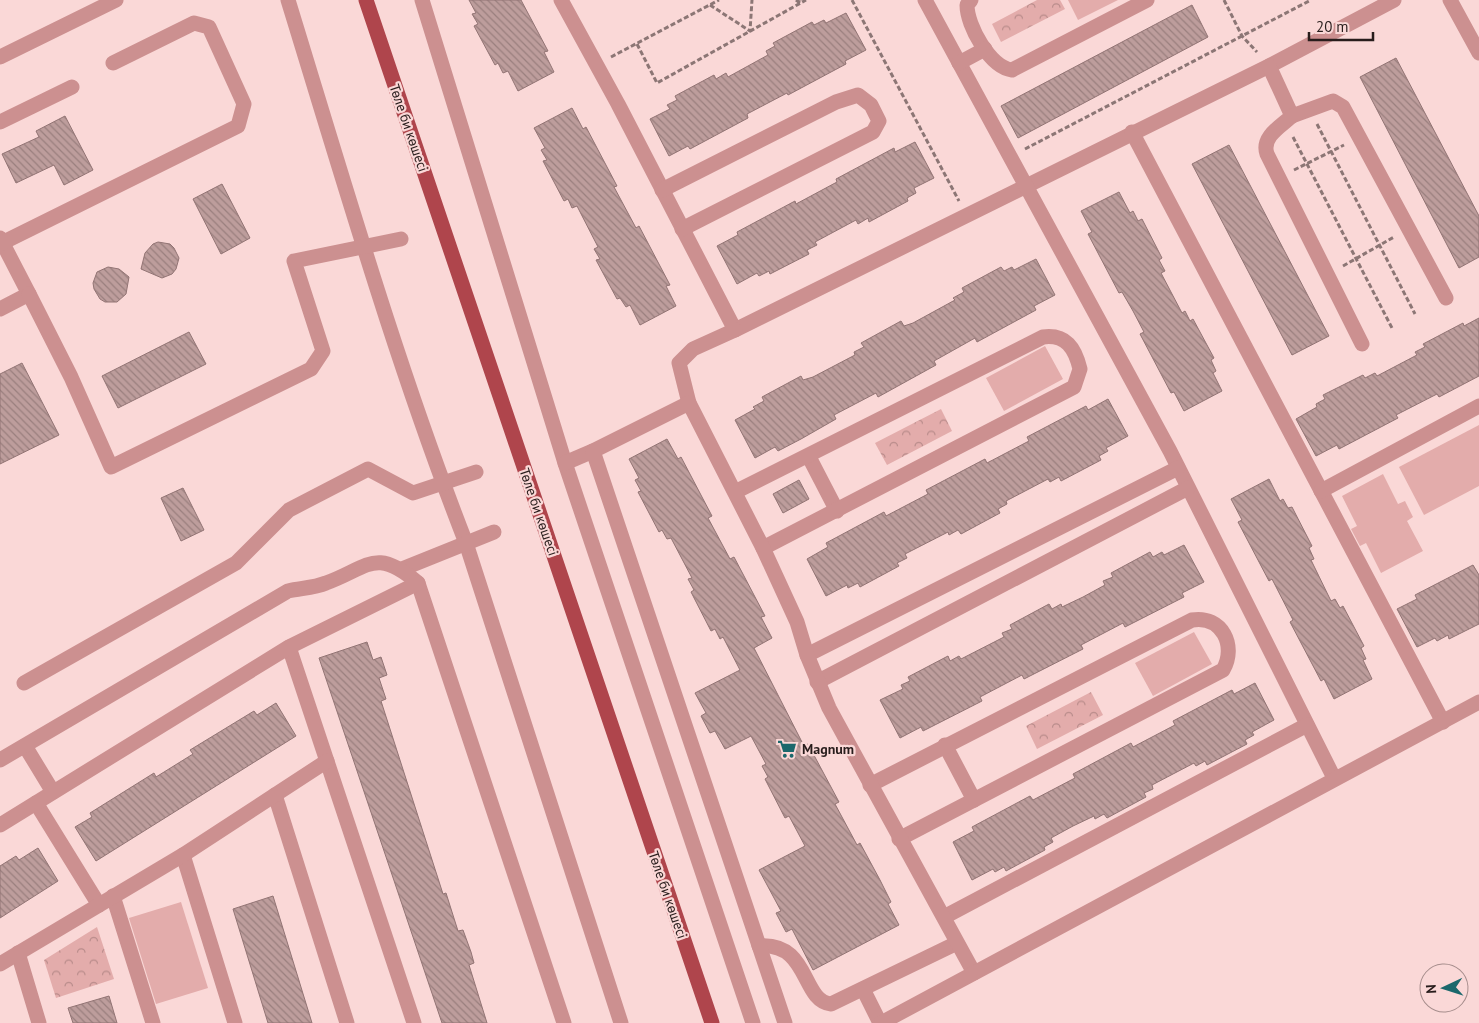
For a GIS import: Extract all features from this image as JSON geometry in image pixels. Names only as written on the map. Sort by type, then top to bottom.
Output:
[{"type":"main road","name":"Төле би көшесі","points":[[366,0],[712,1023]]},
{"type":"street","points":[[0,57],[116,0]]},
{"type":"street","points":[[288,0],[365,246],[443,483],[466,543],[621,1023]]},
{"type":"street","points":[[422,0],[565,463],[753,1023]]},
{"type":"street","points":[[561,0],[597,65],[735,330]]},
{"type":"street","points":[[925,0],[1178,468],[1334,778]]},
{"type":"street","points":[[971,0],[967,5],[967,15],[985,49],[993,61],[1003,69],[1012,70],[1147,0]]},
{"type":"street","points":[[974,973],[899,839],[817,682],[797,622],[763,548],[689,403],[680,363],[693,349],[968,217],[1132,132],[1269,66],[1394,0]]},
{"type":"street","points":[[1450,0],[1479,53]]},
{"type":"street","points":[[113,62],[194,23],[209,27],[244,104],[238,126],[1,240],[70,377],[111,467],[311,369],[323,351],[294,261],[401,238]]},
{"type":"street","points":[[959,63],[985,49]]},
{"type":"street","points":[[1269,66],[1288,119]]},
{"type":"street","points":[[0,122],[72,87]]},
{"type":"street","points":[[662,190],[836,102],[858,95],[871,105],[879,121],[873,132],[682,228]]},
{"type":"street","points":[[1362,344],[1264,147],[1266,140],[1288,119],[1309,108],[1334,102],[1343,107],[1446,298]]},
{"type":"street","points":[[1132,132],[1443,722]]},
{"type":"street","points":[[0,309],[29,294]]},
{"type":"street","points":[[735,492],[1043,337],[1062,337],[1070,343],[1080,369],[1079,378],[1074,387],[763,548]]},
{"type":"street","points":[[565,463],[689,403]]},
{"type":"street","points":[[1321,491],[1479,406]]},
{"type":"street","points":[[593,451],[785,1023]]},
{"type":"street","points":[[809,456],[837,511]]},
{"type":"street","points":[[807,655],[1178,468]]},
{"type":"street","points":[[24,683],[236,563],[289,510],[368,469],[413,493],[476,472]]},
{"type":"street","points":[[817,682],[1188,488]]},
{"type":"street","points":[[402,569],[494,532]]},
{"type":"street","points":[[0,760],[288,590],[312,588],[328,583],[365,564],[387,564],[402,569],[418,583],[564,1023]]},
{"type":"street","points":[[0,825],[289,647],[418,583]]},
{"type":"street","points":[[870,785],[1192,620],[1211,620],[1222,632],[1229,652],[1228,661],[1223,670],[899,839]]},
{"type":"street","points":[[289,647],[414,1023]]},
{"type":"street","points":[[863,989],[881,1023],[1334,778],[1479,702]]},
{"type":"street","points":[[944,917],[1307,725]]},
{"type":"street","points":[[945,745],[974,800]]},
{"type":"street","points":[[25,746],[53,792]]},
{"type":"street","points":[[0,964],[183,856],[327,761]]},
{"type":"street","points":[[275,795],[347,1023]]},
{"type":"street","points":[[36,803],[99,905]]},
{"type":"street","points":[[183,856],[235,1023]]},
{"type":"street","points":[[113,896],[153,1023]]},
{"type":"street","points":[[759,946],[772,945],[786,950],[806,976],[817,999],[824,1004],[832,1004],[957,943]]},
{"type":"street","points":[[18,953],[39,1023]]},
{"type":"path","points":[[597,65],[719,0]]},
{"type":"path","points":[[750,31],[752,0]]},
{"type":"path","points":[[637,44],[657,83],[799,1],[806,0]]},
{"type":"path","points":[[852,0],[968,217]]},
{"type":"path","points":[[1224,0],[1242,36],[1269,66]]},
{"type":"path","points":[[1010,156],[1310,0]]},
{"type":"path","points":[[710,5],[750,31]]},
{"type":"path","points":[[1309,108],[1416,314]]},
{"type":"path","points":[[1288,119],[1307,164],[1392,328]]},
{"type":"path","points":[[1278,178],[1360,136]]},
{"type":"path","points":[[1328,276],[1409,229]]},
{"type":"green space","points":[[1037,0],[1060,0],[1065,9],[1001,42],[992,24]]},
{"type":"green space","points":[[1068,0],[1118,0],[1078,20]]},
{"type":"green space","points":[[1045,346],[1063,379],[1004,411],[986,378]]},
{"type":"green space","points":[[941,409],[952,431],[887,465],[875,443]]},
{"type":"green space","points":[[1479,425],[1479,486],[1424,515],[1399,467]]},
{"type":"green space","points":[[1383,474],[1398,504],[1405,501],[1413,517],[1407,521],[1423,551],[1381,573],[1366,543],[1360,546],[1351,529],[1357,526],[1342,496]]},
{"type":"green space","points":[[1194,632],[1212,664],[1153,696],[1135,663]]},
{"type":"green space","points":[[1091,692],[1103,715],[1037,749],[1026,726]]},
{"type":"green space","points":[[181,902],[208,988],[156,1004],[129,918]]},
{"type":"green space","points":[[97,927],[114,979],[56,998],[44,960]]},
{"type":"building","points":[[469,0],[521,0],[548,51],[544,52],[554,72],[518,91],[508,71],[503,73],[498,63],[495,65],[474,26],[478,24],[472,14],[476,13]]},
{"type":"building","points":[[1192,5],[1208,37],[1018,138],[1001,106]]},
{"type":"building","points":[[846,13],[866,50],[845,61],[846,64],[788,95],[787,93],[747,114],[748,118],[690,149],[688,146],[669,156],[650,119],[670,109],[667,105],[677,100],[675,96],[714,75],[716,79],[726,73],[728,77],[768,55],[766,51],[775,46],[773,43],[812,22],[814,25],[824,20],[826,23]]},
{"type":"building","points":[[1396,58],[1479,216],[1479,257],[1459,268],[1360,77]]},
{"type":"building","points":[[572,108],[583,129],[586,127],[617,186],[614,187],[636,228],[639,226],[670,285],[666,286],[676,306],[640,325],[630,305],[626,307],[620,298],[617,299],[596,260],[600,259],[594,249],[598,247],[577,206],[572,208],[568,199],[564,201],[543,161],[547,160],[541,150],[545,148],[534,128]]},
{"type":"building","points":[[65,116],[93,170],[64,185],[54,165],[16,183],[2,154],[39,137],[36,131]]},
{"type":"building","points":[[915,142],[934,178],[914,188],[916,193],[907,198],[908,201],[869,222],[868,218],[858,224],[856,220],[815,242],[817,245],[807,250],[809,254],[770,274],[769,271],[759,276],[757,273],[737,284],[717,246],[738,235],[737,232],[795,201],[796,204],[837,182],[836,179],[894,148],[895,152]]},
{"type":"building","points":[[1229,145],[1329,336],[1292,355],[1192,164]]},
{"type":"building","points":[[222,184],[250,238],[221,254],[193,199]]},
{"type":"building","points":[[1119,192],[1130,213],[1133,211],[1138,221],[1142,219],[1162,258],[1159,260],[1165,271],[1161,273],[1182,313],[1185,311],[1190,321],[1193,319],[1214,358],[1211,360],[1216,371],[1213,373],[1222,391],[1184,411],[1174,392],[1171,393],[1140,334],[1144,332],[1133,311],[1122,292],[1119,293],[1088,234],[1092,232],[1081,211]]},
{"type":"building","points":[[158,242],[170,244],[179,258],[176,269],[172,274],[162,278],[141,269],[145,253],[153,244]]},
{"type":"building","points":[[1036,259],[1055,295],[1034,306],[1036,310],[977,342],[975,338],[934,361],[936,365],[878,397],[876,393],[834,415],[836,419],[801,439],[778,451],[775,447],[755,458],[735,420],[755,409],[753,407],[764,401],[762,397],[801,376],[803,380],[813,377],[855,355],[854,352],[864,347],[861,343],[901,321],[904,326],[913,323],[955,300],[953,298],[964,292],[962,288],[1001,267],[1004,271],[1012,267],[1014,270]]},
{"type":"building","points":[[108,267],[119,269],[129,277],[126,294],[117,302],[105,302],[100,299],[94,289],[93,283],[97,272]]},
{"type":"building","points":[[1479,318],[1479,376],[1439,397],[1437,394],[1396,415],[1398,418],[1339,449],[1337,445],[1316,456],[1296,419],[1317,407],[1316,404],[1325,399],[1323,395],[1363,375],[1365,378],[1375,373],[1377,376],[1417,355],[1415,352],[1425,347],[1423,344],[1463,323],[1464,326]]},
{"type":"building","points":[[189,332],[206,364],[118,408],[102,376]]},
{"type":"building","points":[[22,363],[59,435],[0,464],[0,374]]},
{"type":"building","points":[[1108,399],[1128,436],[1106,448],[1108,451],[1099,456],[1101,460],[1061,481],[1059,477],[1050,482],[1048,479],[1006,501],[1007,504],[998,509],[1000,513],[961,534],[958,530],[949,535],[948,532],[905,554],[907,558],[897,563],[899,566],[860,587],[858,583],[848,588],[847,585],[826,596],[807,559],[828,547],[826,543],[884,512],[886,516],[928,494],[926,490],[985,459],[987,463],[1029,441],[1027,437],[1086,406],[1088,410]]},
{"type":"building","points":[[667,439],[678,459],[681,457],[712,516],[708,518],[730,559],[734,557],[765,616],[761,617],[772,638],[754,648],[804,746],[808,744],[839,802],[835,804],[857,845],[860,843],[880,880],[891,902],[888,904],[899,925],[813,970],[792,929],[786,932],[776,913],[781,911],[759,870],[805,846],[789,816],[785,818],[765,779],[768,777],[762,766],[766,764],[751,736],[725,749],[715,731],[710,733],[701,716],[706,713],[695,693],[740,670],[723,637],[720,639],[715,629],[711,631],[691,592],[694,590],[688,579],[692,578],[671,538],[667,539],[662,530],[659,532],[638,492],[641,491],[635,480],[639,478],[629,459]]},
{"type":"building","points":[[1269,479],[1280,501],[1283,499],[1288,508],[1292,507],[1312,546],[1309,548],[1314,559],[1311,560],[1331,601],[1335,599],[1340,608],[1343,606],[1364,646],[1361,648],[1366,659],[1363,660],[1372,679],[1334,699],[1324,679],[1321,681],[1290,622],[1293,620],[1272,579],[1269,581],[1238,522],[1242,520],[1231,499]]},
{"type":"building","points":[[799,480],[809,499],[783,513],[773,494]]},
{"type":"building","points":[[183,488],[204,530],[181,541],[161,498]]},
{"type":"building","points":[[1184,545],[1204,582],[1182,593],[1184,597],[1125,627],[1123,623],[1081,645],[1083,649],[1024,679],[1022,675],[980,697],[982,701],[923,731],[921,727],[900,738],[880,700],[903,689],[901,685],[910,681],[908,677],[948,656],[950,661],[959,656],[961,659],[1004,637],[1002,633],[1012,629],[1010,625],[1049,604],[1052,609],[1061,604],[1062,607],[1083,597],[1105,585],[1103,581],[1113,577],[1111,573],[1150,552],[1153,557],[1162,552],[1164,555]]},
{"type":"building","points":[[1473,565],[1479,575],[1479,624],[1449,639],[1448,635],[1437,641],[1435,638],[1417,647],[1397,609],[1417,599],[1415,595]]},
{"type":"building","points":[[367,642],[373,660],[381,657],[387,675],[379,678],[386,699],[381,701],[443,894],[446,893],[458,931],[463,930],[471,952],[474,963],[469,965],[487,1023],[442,1023],[319,658]]},
{"type":"building","points":[[1255,683],[1274,720],[1252,732],[1254,735],[1245,740],[1247,744],[1207,765],[1205,761],[1196,766],[1194,763],[1152,785],[1153,789],[1144,793],[1146,797],[1107,818],[1104,814],[1095,819],[1094,816],[1073,826],[1051,838],[1053,842],[1044,847],[1045,850],[1006,871],[1004,867],[995,872],[993,869],[972,880],[953,842],[974,831],[972,827],[1030,796],[1033,800],[1075,778],[1073,774],[1131,743],[1133,747],[1175,725],[1173,721],[1232,690],[1234,694]]},
{"type":"building","points":[[276,703],[296,736],[96,861],[75,827],[92,817],[90,813],[154,773],[156,777],[193,754],[190,750],[254,711],[257,715]]},
{"type":"building","points":[[38,848],[58,881],[0,918],[0,866],[16,856],[19,860]]},
{"type":"building","points":[[273,896],[312,1023],[268,1023],[233,909]]},
{"type":"building","points":[[109,996],[117,1023],[73,1023],[68,1008]]},
{"type":"place","name":"Magnum","points":[[787,749]]}]
